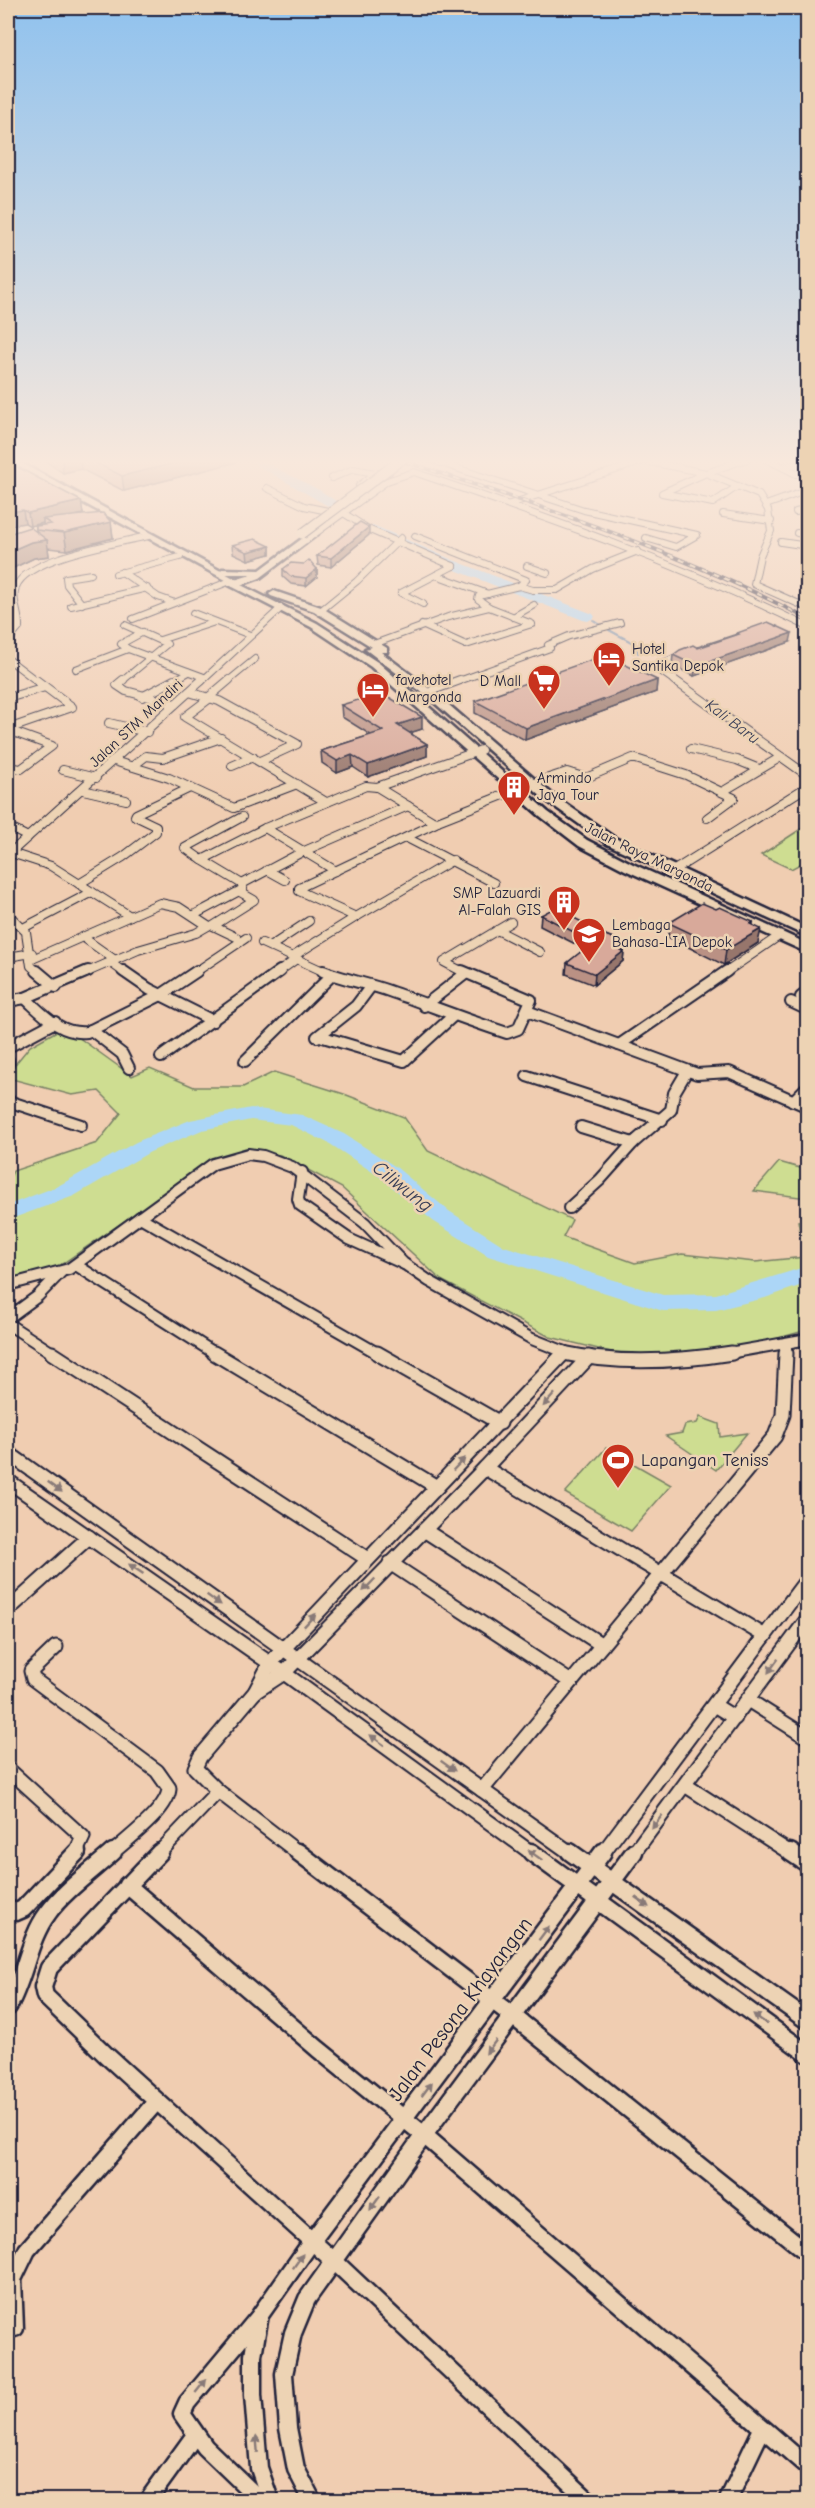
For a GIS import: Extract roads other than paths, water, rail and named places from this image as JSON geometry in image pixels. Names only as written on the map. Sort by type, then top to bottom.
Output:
[{"type":"main road","name":"Jalan Raya Margonda","points":[[223,576],[236,582],[269,588],[319,612],[345,629],[591,829],[807,933]]},
{"type":"main road","name":"Jalan Raya Margonda","points":[[224,576],[433,690],[539,786]]},
{"type":"main road","name":"Jalan Raya Margonda","points":[[230,576],[236,582]]},
{"type":"main road","points":[[236,582],[246,576]]},
{"type":"main road","points":[[236,582],[249,576]]},
{"type":"main road","points":[[269,576],[269,588]]},
{"type":"main road","name":"Jalan Raya Margonda","points":[[269,588],[374,644],[395,669],[477,752],[520,788],[561,828],[807,949]]},
{"type":"main road","name":"Jalan Raya Margonda","points":[[633,865],[807,943]]},
{"type":"main road","name":"Jalan Raya Margonda","points":[[675,869],[807,928]]},
{"type":"street","points":[[11,613],[15,588],[22,576]]},
{"type":"street","points":[[78,576],[66,578],[68,585],[82,604]]},
{"type":"street","points":[[125,576],[172,602]]},
{"type":"street","points":[[319,612],[362,576]]},
{"type":"street","points":[[423,604],[401,593],[434,576]]},
{"type":"street","points":[[439,576],[488,594]]},
{"type":"street","points":[[422,625],[466,645],[531,624],[489,607],[477,599],[518,586],[526,580],[516,576]]},
{"type":"street","points":[[518,586],[533,590],[557,590],[581,576]]},
{"type":"street","points":[[694,576],[758,602],[807,627]]},
{"type":"street","points":[[756,576],[754,584],[807,608]]},
{"type":"street","points":[[133,619],[172,602],[236,582]]},
{"type":"street","points":[[8,589],[15,588]]},
{"type":"street","points":[[71,606],[147,588]]},
{"type":"street","points":[[8,603],[12,624],[8,634]]},
{"type":"street","points":[[513,617],[534,605]]},
{"type":"street","name":"Jalan STM Mandiri","points":[[8,854],[83,790],[283,607]]},
{"type":"street","points":[[374,644],[422,625],[489,607]]},
{"type":"street","points":[[8,641],[19,632],[21,624],[11,613]]},
{"type":"street","points":[[193,613],[250,635]]},
{"type":"street","points":[[160,640],[215,622]]},
{"type":"street","points":[[433,690],[550,648],[548,645],[569,636],[620,623]]},
{"type":"street","points":[[125,625],[160,640],[166,645],[117,685],[142,697],[175,704]]},
{"type":"street","points":[[143,632],[121,644],[148,658],[204,677]]},
{"type":"street","points":[[75,669],[128,649]]},
{"type":"street","points":[[674,658],[658,664],[807,776]]},
{"type":"street","points":[[8,659],[18,671],[45,687],[72,708],[8,730]]},
{"type":"street","points":[[255,659],[185,716],[326,802]]},
{"type":"street","points":[[142,697],[189,672]]},
{"type":"street","points":[[8,698],[45,687]]},
{"type":"street","points":[[189,692],[209,697],[297,744],[232,766]]},
{"type":"street","points":[[109,723],[147,732]]},
{"type":"street","points":[[8,730],[52,746],[21,769],[8,767]]},
{"type":"street","points":[[133,766],[146,756],[163,758],[221,738]]},
{"type":"street","points":[[691,749],[737,760],[759,769]]},
{"type":"street","points":[[202,860],[266,828],[366,786],[377,787],[477,752]]},
{"type":"street","points":[[722,792],[781,757]]},
{"type":"street","points":[[539,786],[565,772],[586,778],[631,758],[663,767],[735,799],[707,818]]},
{"type":"street","points":[[114,761],[190,788],[234,808],[297,784]]},
{"type":"street","points":[[63,770],[96,778]]},
{"type":"street","points":[[675,869],[807,786]]},
{"type":"street","points":[[377,787],[435,822]]},
{"type":"street","points":[[79,884],[123,857],[156,832],[156,826],[135,816],[136,814],[190,788]]},
{"type":"street","points":[[356,917],[299,891],[301,886],[435,825],[435,822],[520,788]]},
{"type":"street","points":[[83,790],[126,800]]},
{"type":"street","points":[[194,915],[267,870],[408,806]]},
{"type":"street","points":[[236,937],[213,926],[255,900],[185,848],[242,817]]},
{"type":"street","points":[[8,827],[28,837]]},
{"type":"street","points":[[266,828],[336,871]]},
{"type":"street","points":[[407,838],[453,860],[494,884]]},
{"type":"street","points":[[8,854],[51,866],[130,916]]},
{"type":"street","points":[[161,1057],[213,1021],[294,958],[356,917],[453,860]]},
{"type":"street","points":[[267,870],[285,880]]},
{"type":"street","points":[[25,927],[92,892]]},
{"type":"street","points":[[8,957],[31,957],[84,938],[164,902],[194,915],[208,926],[196,933],[142,948],[25,999],[8,1001]]},
{"type":"street","points":[[8,914],[25,927],[31,966],[56,987]]},
{"type":"street","points":[[309,921],[266,944],[332,975],[371,986],[507,1033],[518,1029],[531,1002],[528,997],[465,974],[444,960],[511,922]]},
{"type":"street","points":[[497,930],[540,952]]},
{"type":"street","points":[[619,1045],[779,936]]},
{"type":"street","points":[[84,938],[161,995],[213,1021]]},
{"type":"street","points":[[25,999],[68,1032],[77,1034],[91,1030],[161,995],[246,938]]},
{"type":"street","points":[[424,1006],[465,974]]},
{"type":"street","points":[[245,1061],[332,975]]},
{"type":"street","points":[[371,986],[356,1006],[320,1037],[370,1053],[405,1061],[453,1016]]},
{"type":"street","points":[[791,1002],[807,1010]]},
{"type":"street","points":[[527,1011],[687,1071],[706,1075],[717,1071],[729,1072],[807,1107]]},
{"type":"street","points":[[8,1047],[55,1022]]},
{"type":"street","points":[[91,1030],[117,1049],[129,1068]]},
{"type":"street","points":[[8,1060],[8,1065]]},
{"type":"street","points":[[569,1208],[600,1180],[633,1143],[671,1110],[674,1093],[687,1071]]},
{"type":"street","points":[[528,1076],[662,1120]]},
{"type":"street","points":[[793,1101],[807,1086]]},
{"type":"street","points":[[8,1101],[81,1125]]},
{"type":"street","points":[[581,1127],[633,1143]]},
{"type":"street","points":[[8,1285],[62,1272],[76,1265],[213,1164],[230,1158],[263,1155],[286,1161],[302,1172],[383,1239],[404,1264],[430,1283],[542,1344],[564,1352],[588,1357],[633,1361],[694,1359],[807,1340]]},
{"type":"street","points":[[302,1172],[298,1199],[300,1205],[335,1232],[368,1251],[404,1264]]},
{"type":"street","points":[[140,1217],[500,1423]]},
{"type":"street","points":[[76,1265],[236,1367],[437,1487]]},
{"type":"street","points":[[8,1318],[43,1291],[62,1272]]},
{"type":"street","points":[[8,1324],[366,1558]]},
{"type":"street","points":[[482,1790],[775,1436],[783,1415],[786,1343]]},
{"type":"street","points":[[564,1352],[500,1423],[366,1558],[270,1663],[255,1692],[196,1764],[197,1771],[218,1791],[514,2017],[807,2253]]},
{"type":"street","points":[[255,1692],[284,1673],[298,1659],[485,1468],[588,1357]]},
{"type":"street","points":[[8,1453],[594,1867],[807,2021]]},
{"type":"street","points":[[485,1468],[765,1635]]},
{"type":"street","points":[[10,1488],[89,1537],[270,1663],[807,2054]]},
{"type":"street","points":[[424,1530],[602,1645]]},
{"type":"street","points":[[8,1610],[89,1537]]},
{"type":"street","points":[[390,1563],[571,1682]]},
{"type":"street","name":"Jalan Pesona Khayangan","points":[[270,2500],[259,2468],[253,2396],[253,2355],[260,2315],[312,2241],[594,1867],[807,1578]]},
{"type":"street","points":[[312,2500],[296,2469],[288,2428],[284,2374],[293,2333],[307,2299],[424,2135],[806,1623]]},
{"type":"street","points":[[8,2007],[15,1997],[37,1933],[48,1912],[162,1807],[170,1794],[167,1781],[157,1771],[33,1679],[31,1671],[56,1647]]},
{"type":"street","points":[[748,1700],[807,1738]]},
{"type":"street","points":[[714,1705],[735,1718]]},
{"type":"street","points":[[8,1909],[16,1912],[23,1909],[80,1850],[83,1837],[10,1776]]},
{"type":"street","points":[[685,1785],[807,1864]]},
{"type":"street","points":[[218,1791],[49,1968],[44,1977],[43,1992],[156,2102],[334,2261],[588,2500]]},
{"type":"street","points":[[127,1885],[318,2049],[424,2135],[807,2467]]},
{"type":"street","points":[[15,2328],[13,2279],[27,2250],[156,2102]]},
{"type":"street","points":[[260,2315],[187,2403],[182,2414],[184,2422],[195,2434],[261,2500]]},
{"type":"street","points":[[728,2500],[762,2429]]},
{"type":"street","points":[[148,2500],[195,2434]]},
{"type":"waterway","name":"Kali Baru","points":[[483,576],[588,617]]},
{"type":"waterway","name":"Kali Baru","points":[[593,620],[601,625]]},
{"type":"waterway","name":"Kali Baru","points":[[609,630],[635,644],[638,653]]},
{"type":"waterway","name":"Kali Baru","points":[[654,662],[678,679]]},
{"type":"waterway","name":"Ciliwung","points":[[8,1213],[66,1191],[143,1147],[197,1125],[251,1114],[295,1119],[337,1139],[388,1172],[441,1216],[496,1251],[663,1303],[716,1302],[757,1292],[808,1274]]},
{"type":"railway","points":[[719,576],[808,619]]},
{"type":"place","name":"Hotel Santika Depok","points":[[609,687]]},
{"type":"place","name":"D Mall","points":[[544,710]]},
{"type":"place","name":"favehotel Margonda","points":[[373,718]]},
{"type":"place","name":"Armindo Jaya Tour","points":[[514,816]]},
{"type":"place","name":"SMP Lazuardi Al-Falah GIS","points":[[564,931]]},
{"type":"place","name":"Lembaga Bahasa-LIA Depok","points":[[589,963]]},
{"type":"place","name":"Lapangan Teniss","points":[[618,1489]]}]
